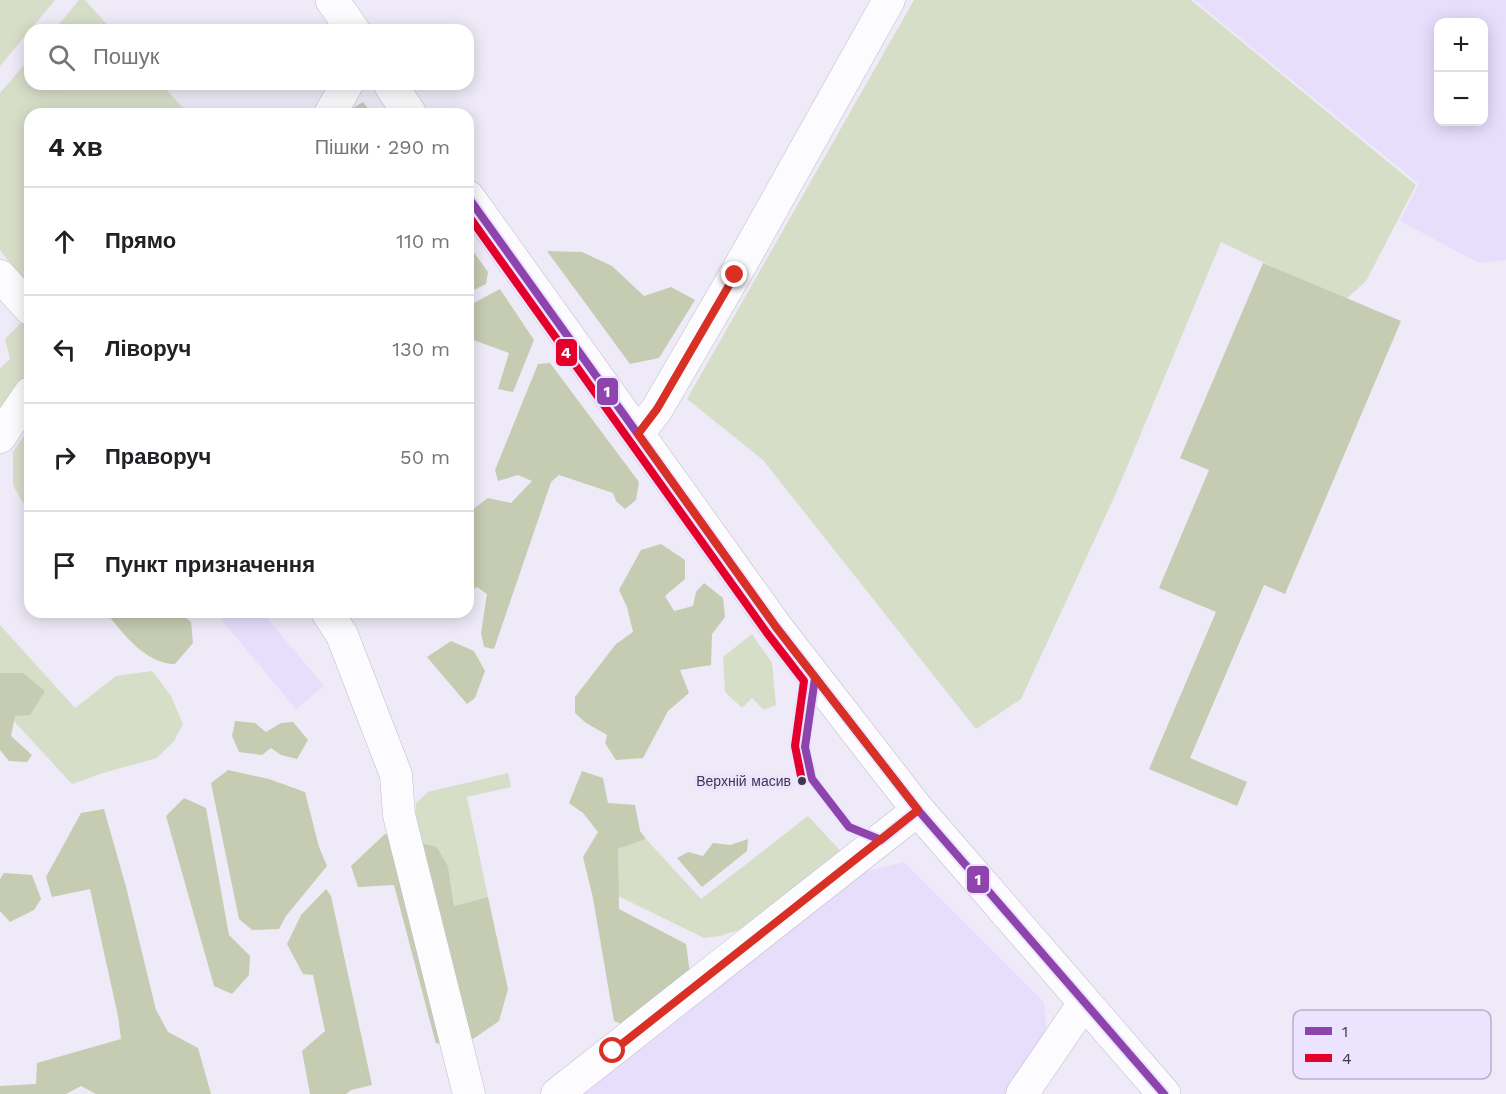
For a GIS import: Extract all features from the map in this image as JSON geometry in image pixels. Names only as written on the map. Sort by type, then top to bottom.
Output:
[{"type":"main road","points":[[332,0],[349,24]]},
{"type":"main road","points":[[394,90],[406,108]]},
{"type":"main road","points":[[474,205],[776,627],[918,810],[1164,1094]]},
{"type":"street","points":[[638,434],[657,409],[735,275],[889,0]]},
{"type":"street","points":[[333,108],[344,90]]},
{"type":"street","points":[[0,276],[24,302]]},
{"type":"street","points":[[0,437],[24,402]]},
{"type":"street","points":[[331,618],[342,635],[396,775],[399,814],[469,1094]]},
{"type":"street","points":[[557,1094],[918,810]]},
{"type":"street","points":[[1022,1094],[1084,1003]]},
{"type":"shaded area","points":[[1194,0],[1506,0],[1506,260],[1479,263],[1400,221],[1419,184]]},
{"type":"shaded area","points":[[220,618],[267,618],[324,686],[296,709]]},
{"type":"shaded area","points":[[904,862],[1044,1002],[1048,1044],[1016,1094],[578,1094],[693,1007],[856,874]]},
{"type":"green space","points":[[0,0],[55,0],[35,24],[24,24],[24,37],[0,66]]},
{"type":"green space","points":[[79,0],[85,0],[107,24],[59,24]]},
{"type":"green space","points":[[914,0],[1191,0],[1416,185],[1366,281],[1344,301],[1221,242],[1116,493],[1021,699],[976,729],[763,460],[687,399]]},
{"type":"green space","points":[[24,65],[24,90],[166,90],[182,107],[186,108],[24,108],[24,281],[0,250],[0,93]]},
{"type":"green space","points":[[363,102],[368,108],[353,108]]},
{"type":"green space","points":[[547,251],[582,252],[612,266],[644,296],[671,287],[695,300],[659,358],[630,364]]},
{"type":"green space","points":[[474,252],[488,272],[486,284],[474,290]]},
{"type":"green space","points":[[1263,263],[1401,321],[1285,594],[1264,585],[1190,758],[1247,782],[1237,806],[1149,769],[1216,612],[1159,588],[1209,470],[1180,458]]},
{"type":"green space","points":[[500,289],[534,340],[513,392],[498,389],[509,353],[474,340],[474,303]]},
{"type":"green space","points":[[22,322],[24,324],[24,382],[0,416],[0,368],[10,359],[5,339]]},
{"type":"green space","points":[[550,363],[639,482],[636,500],[625,509],[616,501],[613,493],[559,475],[551,482],[494,649],[484,647],[481,633],[487,594],[477,587],[474,588],[474,508],[488,498],[511,503],[532,481],[518,475],[498,481],[495,470],[538,364]]},
{"type":"green space","points":[[24,436],[24,504],[13,485],[13,452]]},
{"type":"green space","points":[[661,544],[685,560],[685,579],[665,596],[674,611],[693,606],[696,592],[704,583],[723,598],[725,617],[712,634],[711,665],[680,670],[689,693],[668,711],[643,758],[616,760],[605,743],[607,735],[586,723],[575,713],[575,697],[616,644],[633,632],[627,607],[619,590],[641,550]]},
{"type":"green space","points":[[111,618],[186,618],[191,622],[193,643],[175,664],[164,663],[145,653]]},
{"type":"green space","points":[[0,625],[75,708],[116,676],[152,671],[171,696],[183,724],[174,741],[157,758],[72,784],[0,706]]},
{"type":"green space","points":[[752,634],[772,663],[776,705],[764,710],[752,698],[742,708],[725,692],[723,657]]},
{"type":"green space","points":[[451,641],[474,651],[485,671],[475,698],[467,704],[427,657]]},
{"type":"green space","points":[[0,673],[23,673],[45,691],[30,715],[15,716],[11,736],[32,755],[27,762],[9,761],[0,750]]},
{"type":"green space","points":[[235,721],[255,723],[266,732],[281,723],[293,722],[308,740],[297,759],[281,755],[271,748],[262,755],[239,752],[232,736]]},
{"type":"green space","points":[[228,770],[269,779],[305,792],[319,847],[327,866],[286,916],[279,929],[252,930],[239,919],[211,783]]},
{"type":"green space","points":[[582,771],[603,778],[608,803],[635,805],[640,831],[646,839],[618,849],[619,909],[686,944],[690,974],[627,1026],[614,1021],[593,898],[583,857],[598,832],[583,813],[569,803]]},
{"type":"green space","points":[[508,773],[511,787],[467,797],[488,897],[454,906],[448,866],[437,847],[414,842],[416,803],[428,792]]},
{"type":"green space","points":[[184,798],[206,808],[229,935],[250,956],[249,975],[232,994],[214,986],[166,816]]},
{"type":"green space","points":[[104,809],[156,1010],[168,1032],[198,1048],[211,1094],[96,1094],[81,1086],[66,1094],[0,1094],[0,1086],[36,1084],[37,1063],[121,1039],[90,889],[52,897],[46,877],[81,813]]},
{"type":"green space","points":[[808,816],[847,858],[748,927],[720,936],[704,938],[618,896],[618,849],[646,839],[701,899]]},
{"type":"green space","points":[[385,834],[437,847],[448,866],[454,906],[488,897],[508,989],[499,1021],[473,1039],[461,1035],[436,1044],[394,885],[358,887],[351,866]]},
{"type":"green space","points":[[748,839],[747,851],[702,887],[677,858],[688,852],[703,856],[713,843],[730,845]]},
{"type":"green space","points":[[4,873],[32,875],[41,899],[34,910],[10,922],[0,911],[0,879]]},
{"type":"green space","points":[[326,889],[331,896],[372,1085],[351,1090],[346,1094],[310,1094],[302,1051],[325,1031],[313,975],[303,974],[287,944],[301,915]]},
{"type":"transit line","name":"1","points":[[474,205],[776,627],[918,810],[1164,1094]]},
{"type":"transit line","name":"4","points":[[474,223],[767,633],[804,681],[795,746],[802,781]]},
{"type":"transit line","name":"1","points":[[815,678],[805,747],[812,779],[849,827],[881,840],[918,810]]},
{"type":"place","name":"Верхній масив","points":[[802,781]]},
{"type":"route","points":[[613,1051],[918,810],[776,627],[638,434],[657,409],[735,275]]}]
